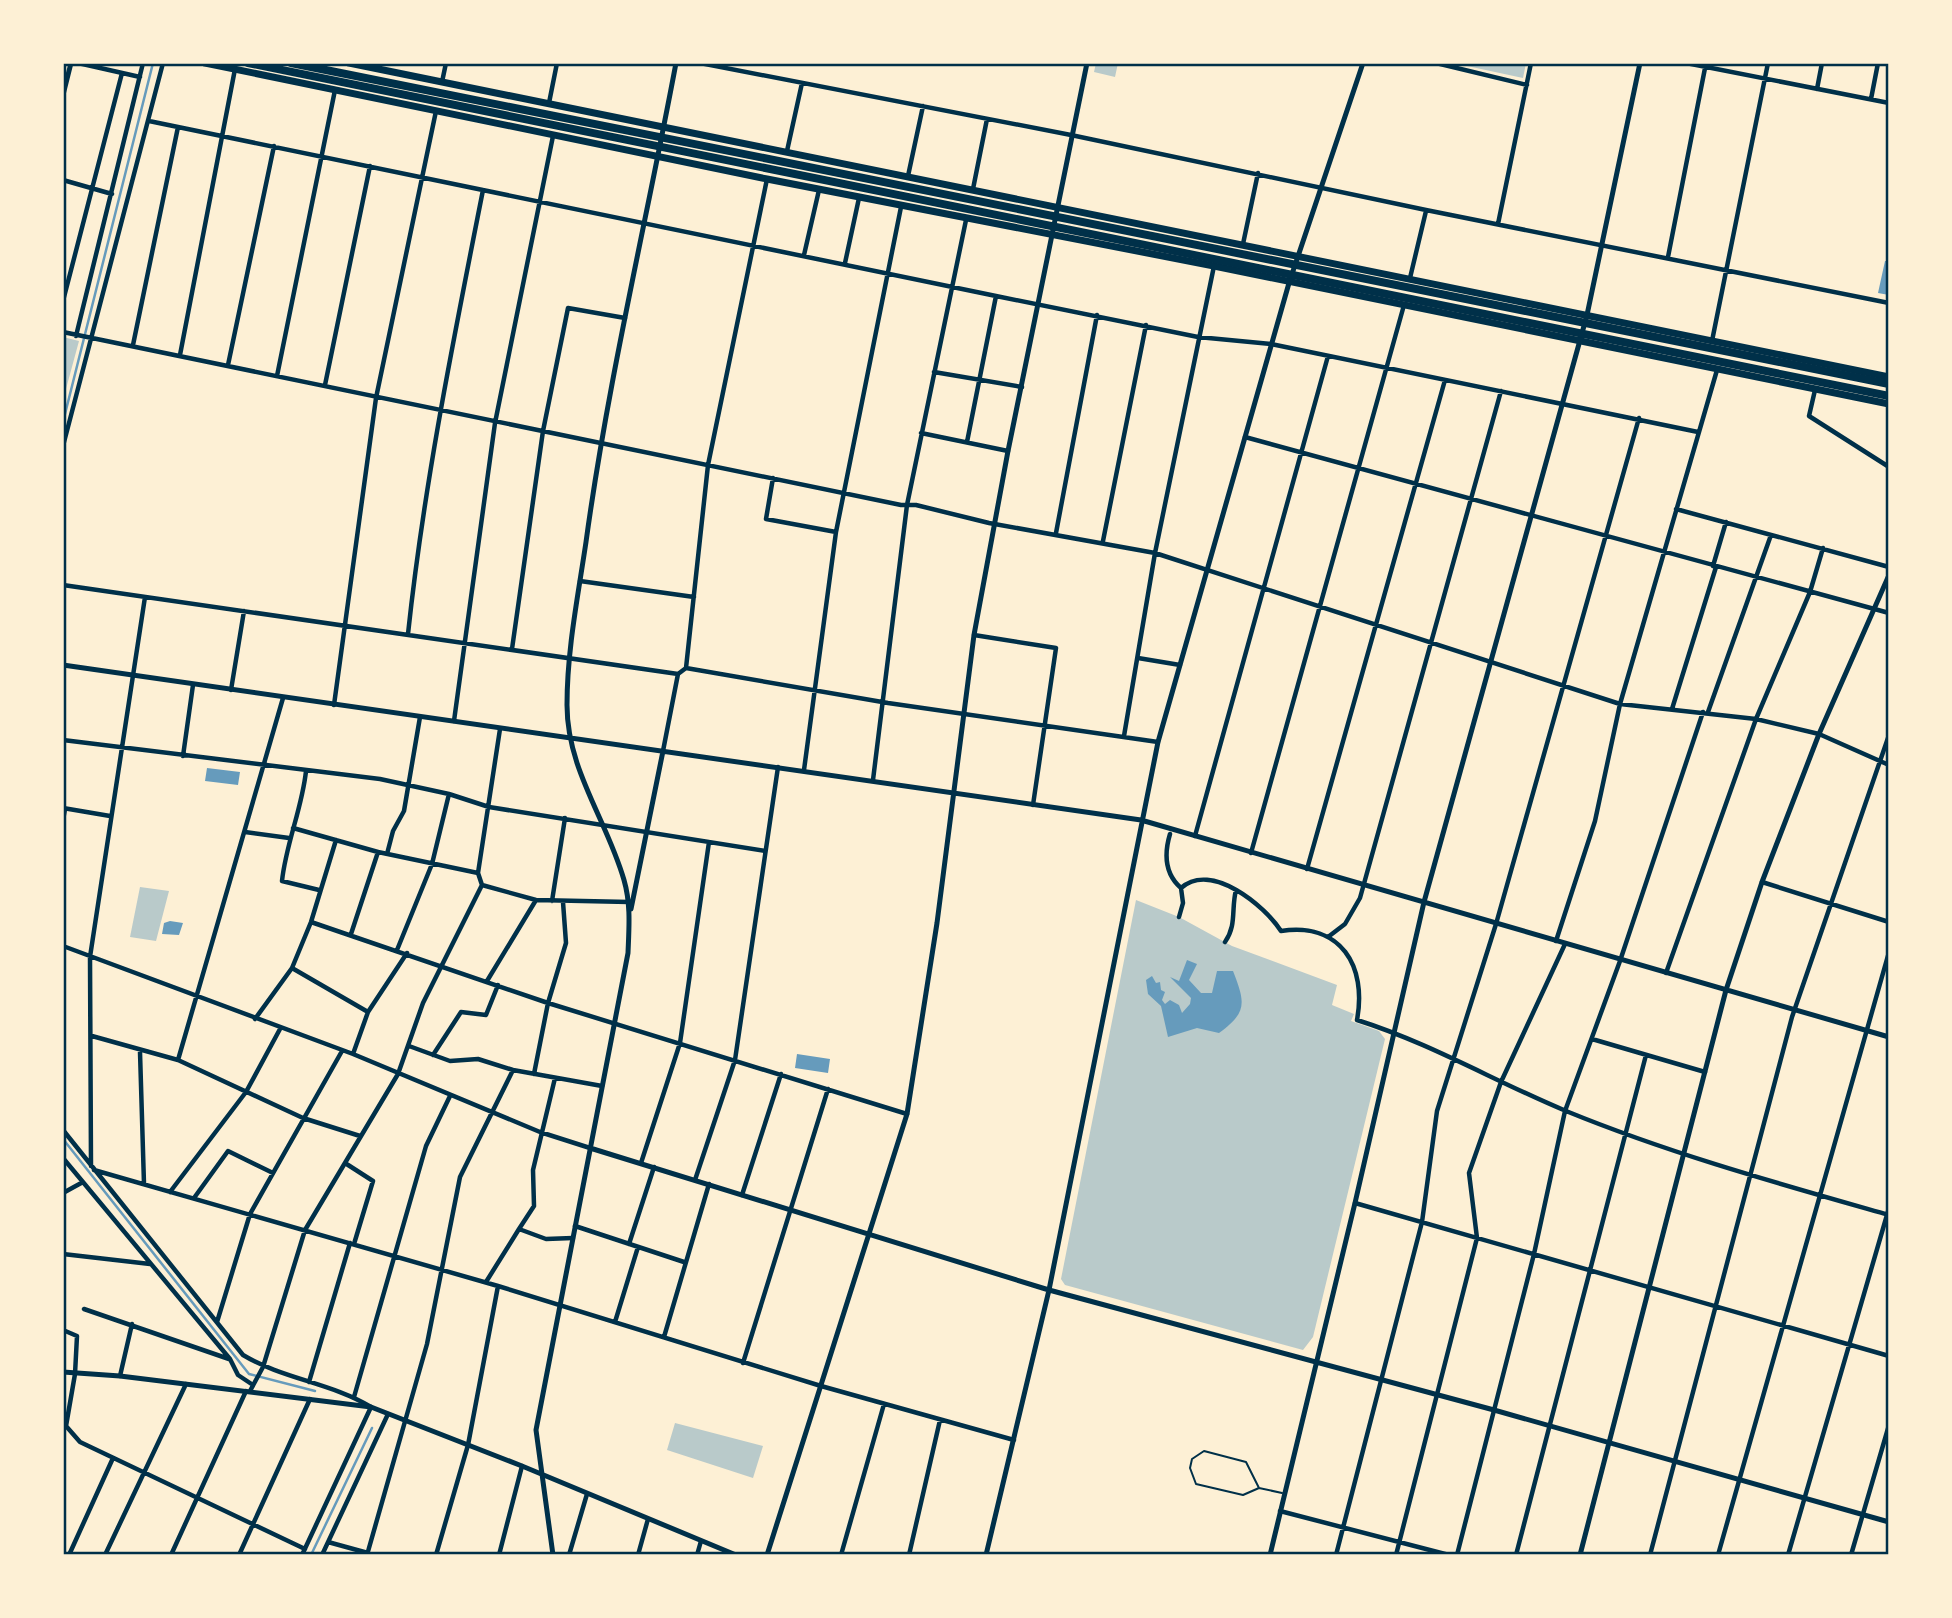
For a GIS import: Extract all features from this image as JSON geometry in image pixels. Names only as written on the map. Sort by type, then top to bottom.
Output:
[{"type":"highway","points":[[205,63],[901,207],[1214,266],[1889,404]]},
{"type":"highway","points":[[248,63],[1889,396]]},
{"type":"highway","points":[[291,63],[1889,384]]},
{"type":"highway","points":[[349,63],[1889,377]]},
{"type":"street","points":[[63,95],[71,63]]},
{"type":"street","points":[[78,63],[140,77]]},
{"type":"street","points":[[77,336],[143,63]]},
{"type":"street","points":[[442,82],[446,63]]},
{"type":"street","points":[[549,103],[557,63]]},
{"type":"street","points":[[553,1555],[536,1430],[628,953],[630,914],[619,863],[581,779],[570,739],[567,706],[570,656],[600,442],[676,63]]},
{"type":"street","points":[[700,63],[1071,135],[1889,303]]},
{"type":"street","points":[[767,1555],[907,1114],[955,794],[975,635],[1007,452],[1087,63]]},
{"type":"street","points":[[986,1555],[1049,1290],[1140,820],[1158,742],[1289,283],[1363,63]]},
{"type":"street","points":[[1436,63],[1527,85]]},
{"type":"street","points":[[1498,224],[1531,63]]},
{"type":"street","points":[[1270,1555],[1424,902],[1489,660],[1587,315],[1640,63]]},
{"type":"street","points":[[1686,63],[1889,103]]},
{"type":"street","points":[[1712,341],[1768,63]]},
{"type":"street","points":[[1817,89],[1822,63]]},
{"type":"street","points":[[1871,99],[1878,63]]},
{"type":"street","points":[[63,446],[162,64]]},
{"type":"street","points":[[1668,257],[1706,65]]},
{"type":"street","points":[[180,355],[235,69]]},
{"type":"street","points":[[63,301],[122,73]]},
{"type":"street","points":[[787,151],[802,83]]},
{"type":"street","points":[[277,376],[335,90]]},
{"type":"street","points":[[908,176],[923,106]]},
{"type":"street","points":[[334,705],[376,398],[436,111]]},
{"type":"street","points":[[973,189],[987,119]]},
{"type":"street","points":[[149,121],[1198,337],[1271,345],[1698,432]]},
{"type":"street","points":[[133,345],[178,127]]},
{"type":"street","points":[[454,722],[495,422],[553,136]]},
{"type":"street","points":[[228,365],[274,146]]},
{"type":"street","points":[[325,385],[370,166]]},
{"type":"street","points":[[1243,244],[1258,173]]},
{"type":"street","points":[[686,668],[708,465],[767,179]]},
{"type":"street","points":[[63,180],[112,194]]},
{"type":"street","points":[[408,634],[417,549],[440,412],[483,190]]},
{"type":"street","points":[[804,255],[819,190]]},
{"type":"street","points":[[845,263],[859,198]]},
{"type":"street","points":[[804,770],[836,532],[901,207]]},
{"type":"street","points":[[1410,278],[1426,210]]},
{"type":"street","points":[[873,780],[907,505],[966,220]]},
{"type":"street","points":[[1124,736],[1155,553],[1214,266]]},
{"type":"street","points":[[967,442],[996,296]]},
{"type":"street","points":[[1251,853],[1404,305]]},
{"type":"street","points":[[512,649],[542,431],[568,308],[625,318]]},
{"type":"street","points":[[1056,533],[1097,315]]},
{"type":"street","points":[[1103,541],[1146,325]]},
{"type":"street","points":[[63,332],[325,385],[440,412],[844,491],[995,524],[1103,541],[1155,553],[1620,704],[1756,719],[1819,734],[1889,765]]},
{"type":"street","points":[[1195,836],[1328,356]]},
{"type":"street","points":[[1556,941],[1595,821],[1620,704],[1717,370]]},
{"type":"street","points":[[934,372],[1022,387]]},
{"type":"street","points":[[1307,869],[1445,380]]},
{"type":"street","points":[[1815,389],[1810,416],[1889,467]]},
{"type":"street","points":[[1328,937],[1352,915],[1363,885],[1501,391]]},
{"type":"street","points":[[1336,1555],[1422,1222],[1437,1111],[1496,924],[1639,418]]},
{"type":"street","points":[[921,433],[1007,452]]},
{"type":"street","points":[[1245,437],[1889,613]]},
{"type":"street","points":[[773,478],[766,519],[836,532]]},
{"type":"street","points":[[1676,509],[1889,567]]},
{"type":"street","points":[[1672,709],[1726,522]]},
{"type":"street","points":[[1457,1555],[1534,1254],[1565,1111],[1706,712],[1758,578],[1771,535]]},
{"type":"street","points":[[1666,973],[1756,719],[1810,592],[1823,548]]},
{"type":"street","points":[[1580,1555],[1726,990],[1762,882],[1819,734],[1872,608],[1889,575]]},
{"type":"street","points":[[580,582],[694,597]]},
{"type":"street","points":[[63,585],[570,656],[678,674]]},
{"type":"street","points":[[92,1168],[90,957],[145,597]]},
{"type":"street","points":[[231,690],[244,611]]},
{"type":"street","points":[[975,635],[1056,648],[1047,725],[1033,805]]},
{"type":"street","points":[[1138,658],[1180,665]]},
{"type":"street","points":[[63,665],[1140,820],[1889,1037]]},
{"type":"street","points":[[630,914],[678,674],[686,668],[884,702],[1158,742]]},
{"type":"street","points":[[183,756],[193,685]]},
{"type":"street","points":[[178,1060],[283,698]]},
{"type":"street","points":[[387,854],[393,831],[404,811],[420,717]]},
{"type":"street","points":[[171,1555],[262,1370],[305,1230],[398,1074],[423,1003],[444,966],[482,884],[478,873],[500,729]]},
{"type":"street","points":[[1650,1555],[1795,1010],[1889,735]]},
{"type":"street","points":[[63,748],[64,740],[409,785],[489,807],[765,851]]},
{"type":"street","points":[[695,1180],[735,1060],[778,767]]},
{"type":"street","points":[[306,771],[303,802],[289,838],[282,881],[319,890]]},
{"type":"street","points":[[397,950],[432,864],[449,794]]},
{"type":"street","points":[[63,820],[64,809],[110,816]]},
{"type":"street","points":[[552,901],[565,818]]},
{"type":"street","points":[[293,828],[378,852],[478,873]]},
{"type":"street","points":[[245,832],[289,838]]},
{"type":"street","points":[[1170,834],[1168,868],[1173,881],[1181,888],[1183,903],[1179,917]]},
{"type":"street","points":[[255,1019],[292,968],[311,922],[336,840]]},
{"type":"street","points":[[640,1163],[680,1043],[709,842]]},
{"type":"street","points":[[351,934],[378,852]]},
{"type":"street","points":[[1762,882],[1889,922]]},
{"type":"street","points":[[1181,888],[1185,884],[1217,883],[1236,890],[1264,909],[1281,931],[1308,929],[1328,937],[1349,955],[1356,968],[1361,993],[1357,1020],[1395,1032],[1565,1111],[1749,1175],[1888,1215]]},
{"type":"street","points":[[482,884],[536,900],[629,902]]},
{"type":"street","points":[[1225,942],[1234,922],[1232,904],[1236,890]]},
{"type":"street","points":[[487,981],[536,900]]},
{"type":"street","points":[[534,1074],[548,1003],[566,943],[563,902]]},
{"type":"street","points":[[311,922],[548,1003],[907,1114]]},
{"type":"street","points":[[1396,1555],[1477,1238],[1469,1173],[1501,1082],[1565,944]]},
{"type":"street","points":[[63,946],[353,1054],[540,1132],[1049,1290],[1438,1394],[1889,1522]]},
{"type":"street","points":[[1718,1555],[1864,1030],[1889,952]]},
{"type":"street","points":[[353,1054],[368,1012],[407,953]]},
{"type":"street","points":[[292,968],[368,1012]]},
{"type":"street","points":[[433,1055],[461,1012],[486,1015],[498,985]]},
{"type":"street","points":[[170,1192],[246,1092],[280,1029]]},
{"type":"street","points":[[92,1036],[140,1052],[178,1060],[303,1118],[360,1136]]},
{"type":"street","points":[[1592,1039],[1705,1072]]},
{"type":"street","points":[[409,1046],[450,1062],[478,1059],[513,1070],[602,1086]]},
{"type":"street","points":[[217,1322],[250,1214],[342,1051]]},
{"type":"street","points":[[140,1052],[144,1184]]},
{"type":"street","points":[[1516,1555],[1646,1055]]},
{"type":"street","points":[[328,1542],[368,1554],[405,1421],[442,1270],[460,1177],[513,1070]]},
{"type":"street","points":[[742,1195],[781,1074]]},
{"type":"street","points":[[486,1282],[534,1206],[533,1170],[555,1078]]},
{"type":"street","points":[[743,1363],[828,1089]]},
{"type":"street","points":[[354,1397],[426,1146],[450,1096]]},
{"type":"street","points":[[63,1130],[243,1355],[262,1370],[354,1397],[371,1407],[736,1555]]},
{"type":"street","points":[[194,1198],[228,1151],[273,1173]]},
{"type":"street","points":[[63,1158],[251,1388]]},
{"type":"street","points":[[309,1382],[373,1181],[345,1163]]},
{"type":"street","points":[[629,1244],[654,1167]]},
{"type":"street","points":[[92,1168],[486,1282],[821,1387],[1014,1440]]},
{"type":"street","points":[[63,1193],[83,1182]]},
{"type":"street","points":[[664,1337],[709,1184]]},
{"type":"street","points":[[1355,1203],[1889,1356]]},
{"type":"street","points":[[1788,1555],[1889,1208]]},
{"type":"street","points":[[575,1225],[684,1262]]},
{"type":"street","points":[[520,1228],[547,1239],[573,1238]]},
{"type":"street","points":[[615,1322],[638,1247]]},
{"type":"street","points":[[63,1254],[151,1264]]},
{"type":"street","points":[[436,1555],[468,1445],[498,1286]]},
{"type":"street","points":[[84,1309],[230,1359]]},
{"type":"street","points":[[120,1376],[132,1324]]},
{"type":"street","points":[[63,1330],[77,1336],[75,1374],[65,1426],[80,1442],[305,1549]]},
{"type":"street","points":[[63,1372],[251,1388],[371,1407]]},
{"type":"street","points":[[105,1555],[186,1384]]},
{"type":"street","points":[[239,1555],[310,1399]]},
{"type":"street","points":[[841,1555],[884,1405]]},
{"type":"street","points":[[302,1555],[371,1407]]},
{"type":"street","points":[[322,1555],[388,1414]]},
{"type":"street","points":[[909,1555],[940,1420]]},
{"type":"street","points":[[1851,1555],[1889,1425]]},
{"type":"street","points":[[69,1555],[113,1458]]},
{"type":"street","points":[[499,1555],[522,1466]]},
{"type":"street","points":[[569,1555],[587,1494]]},
{"type":"street","points":[[1280,1511],[1449,1555]]},
{"type":"street","points":[[638,1555],[648,1519]]},
{"type":"street","points":[[697,1555],[701,1541]]},
{"type":"lane","points":[[1259,1488],[1246,1462],[1204,1451],[1192,1459],[1189,1468],[1196,1484],[1243,1495],[1259,1488],[1284,1494]]},
{"type":"shaded area","points":[[1096,63],[1118,63],[1115,77],[1094,72]]},
{"type":"shaded area","points":[[1453,63],[1526,63],[1523,78]]},
{"type":"shaded area","points":[[63,337],[79,341],[63,400]]},
{"type":"shaded area","points":[[140,887],[169,891],[156,941],[130,937]]},
{"type":"shaded area","points":[[1136,900],[1179,917],[1232,946],[1337,985],[1332,1005],[1354,1014],[1351,1021],[1379,1031],[1385,1039],[1313,1337],[1303,1350],[1065,1285],[1061,1279]]},
{"type":"shaded area","points":[[675,1423],[763,1446],[753,1478],[667,1450]]},
{"type":"water","points":[[1885,261],[1889,261],[1889,295],[1878,293]]},
{"type":"water","points":[[207,768],[240,772],[238,785],[205,781]]},
{"type":"water","points":[[164,923],[183,923],[179,935],[162,934]]},
{"type":"water","points":[[1187,960],[1197,964],[1189,980],[1201,993],[1212,993],[1217,971],[1233,971],[1240,991],[1241,1006],[1235,1019],[1219,1033],[1197,1028],[1168,1037],[1161,1006],[1148,994],[1146,980],[1152,976],[1156,983],[1160,982],[1161,990],[1165,992],[1162,1000],[1165,1004],[1170,1000],[1179,1005],[1182,1013],[1190,1004],[1191,998],[1170,977],[1179,981]]},
{"type":"water","points":[[797,1054],[830,1059],[828,1073],[795,1068]]},
{"type":"waterway","points":[[63,422],[153,63]]},
{"type":"waterway","points":[[63,1139],[249,1374],[315,1391]]},
{"type":"waterway","points":[[311,1555],[372,1428]]}]
